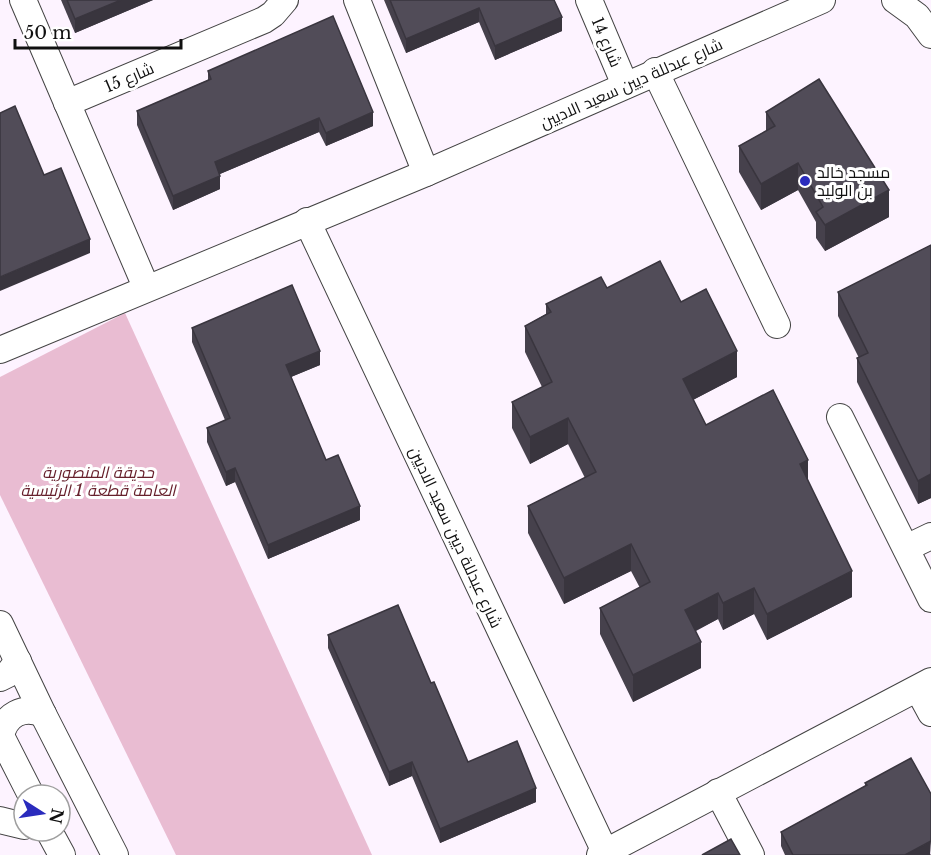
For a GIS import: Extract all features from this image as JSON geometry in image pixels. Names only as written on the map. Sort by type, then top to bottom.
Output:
[{"type":"street","points":[[23,0],[146,287]]},
{"type":"street","name":"شارع 15","points":[[67,103],[264,20],[273,14],[285,0]]},
{"type":"street","points":[[357,0],[426,173]]},
{"type":"street","name":"شارع 14","points":[[589,0],[625,85]]},
{"type":"street","name":"شارع عبدللة ديين سعيد الاديين","points":[[0,350],[146,287],[426,173],[822,0]]},
{"type":"street","points":[[896,0],[917,16],[931,35]]},
{"type":"street","points":[[656,71],[777,325]]},
{"type":"street","name":"شارع عبدللة ديين سعيد الاديين","points":[[307,221],[603,854],[924,685]]},
{"type":"street","points":[[840,417],[930,594]]},
{"type":"street","points":[[906,548],[931,536]]},
{"type":"street","points":[[0,624],[42,714],[115,855]]},
{"type":"street","points":[[0,678],[8,674],[18,661]]},
{"type":"street","points":[[924,685],[931,713]]},
{"type":"street","points":[[25,783],[1,735],[12,715],[27,710],[42,714]]},
{"type":"street","points":[[718,792],[751,855]]},
{"type":"green space","name":"حديقة المنصورية العامة قطعة 1 الرئيسية","points":[[125,313],[372,855],[176,855],[0,495],[0,377]]},
{"type":"building","points":[[67,0],[121,0],[75,19]]},
{"type":"building","points":[[390,0],[554,0],[562,17],[495,46],[479,8],[406,39]]},
{"type":"building","points":[[333,16],[373,112],[326,133],[319,118],[215,162],[220,176],[173,196],[137,111],[211,79],[208,71]]},
{"type":"building","name":"مسجد خالد بن الوليد","points":[[819,79],[889,190],[825,225],[816,212],[823,207],[798,163],[761,184],[739,146],[775,126],[766,112]]},
{"type":"building","points":[[15,106],[44,175],[61,168],[90,239],[0,277],[0,113]]},
{"type":"building","points":[[931,245],[931,474],[918,481],[857,358],[868,353],[838,292]]},
{"type":"building","points":[[660,261],[681,302],[706,289],[737,351],[683,379],[706,425],[773,390],[808,460],[800,464],[852,571],[767,614],[754,588],[723,603],[718,593],[685,610],[701,642],[633,675],[600,608],[650,582],[631,544],[564,578],[528,506],[596,472],[568,418],[530,437],[512,402],[552,382],[525,326],[551,312],[546,304],[601,277],[607,288]]},
{"type":"building","points":[[292,285],[320,351],[286,365],[326,460],[338,455],[360,506],[268,545],[235,468],[226,472],[207,428],[230,418],[192,328]]},
{"type":"building","points":[[398,605],[468,762],[517,741],[536,788],[440,829],[412,762],[389,772],[328,635]]},
{"type":"building","points":[[911,758],[931,794],[931,841],[905,855],[793,855],[781,832]]},
{"type":"building","points":[[731,839],[740,855],[702,855]]},
{"type":"place","name":"مسجد خالد بن الوليد","points":[[805,181]]}]
